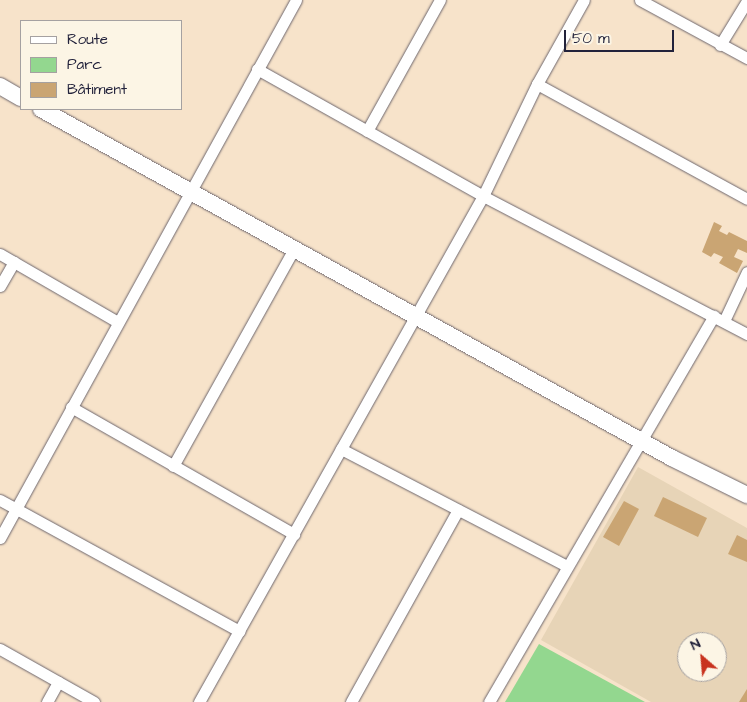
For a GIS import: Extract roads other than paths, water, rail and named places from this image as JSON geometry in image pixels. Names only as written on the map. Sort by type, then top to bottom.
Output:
[{"type":"main road","points":[[0,86],[20,97]]},
{"type":"main road","points":[[43,110],[641,438],[672,458],[747,495]]},
{"type":"street","points":[[0,538],[296,0]]},
{"type":"street","points":[[367,131],[440,0]]},
{"type":"street","points":[[199,702],[483,196],[537,84],[584,0]]},
{"type":"street","points":[[640,0],[747,58]]},
{"type":"street","points":[[720,45],[747,1]]},
{"type":"street","points":[[257,70],[483,196],[747,334]]},
{"type":"street","points":[[537,84],[747,199]]},
{"type":"street","points":[[173,466],[294,249]]},
{"type":"street","points":[[0,254],[118,322]]},
{"type":"street","points":[[0,286],[14,262]]},
{"type":"street","points":[[489,702],[641,438],[747,272]]},
{"type":"street","points":[[71,407],[294,534]]},
{"type":"street","points":[[341,449],[567,566]]},
{"type":"street","points":[[0,500],[239,631]]},
{"type":"street","points":[[351,702],[458,510]]},
{"type":"street","points":[[0,649],[94,702]]},
{"type":"street","points":[[47,702],[58,682]]}]
